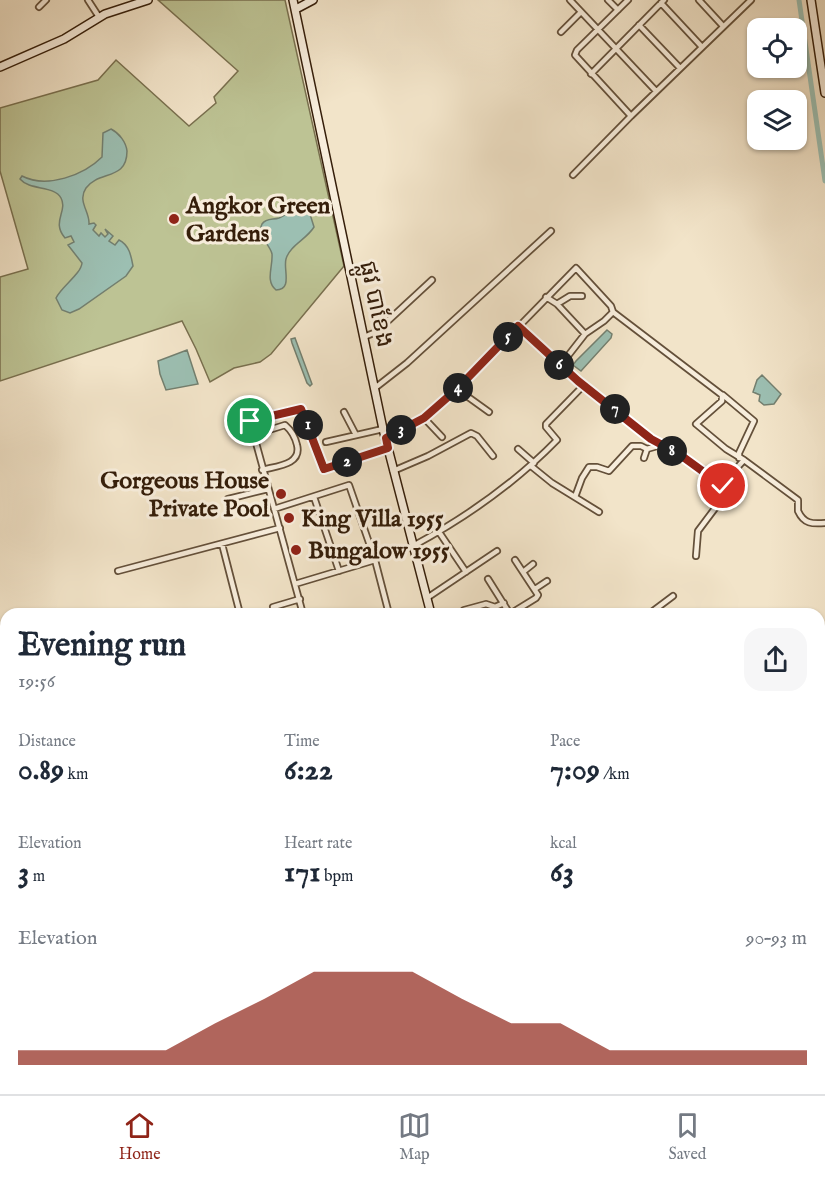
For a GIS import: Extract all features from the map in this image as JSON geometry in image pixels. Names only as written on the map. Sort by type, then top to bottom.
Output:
[{"type":"street","points":[[39,7],[46,0]]},
{"type":"street","points":[[88,0],[99,17]]},
{"type":"street","points":[[0,67],[64,39],[99,17],[148,0]]},
{"type":"street","name":"ផ្លូវ បាខែង","points":[[293,0],[383,429],[429,608]]},
{"type":"street","points":[[296,9],[313,0]]},
{"type":"street","points":[[570,0],[656,91]]},
{"type":"street","points":[[608,0],[618,10]]},
{"type":"street","points":[[628,0],[575,54],[576,58],[631,116]]},
{"type":"street","points":[[699,0],[723,26]]},
{"type":"street","points":[[741,0],[746,5]]},
{"type":"street","points":[[573,175],[751,0]]},
{"type":"street","points":[[811,0],[825,93]]},
{"type":"street","points":[[591,74],[662,2],[702,48]]},
{"type":"street","points":[[561,32],[581,12]]},
{"type":"street","points":[[639,25],[680,68]]},
{"type":"street","points":[[375,388],[419,352],[551,231]]},
{"type":"street","points":[[386,438],[424,418],[457,389],[576,268],[611,306],[613,312],[754,421],[739,453],[741,459]]},
{"type":"street","points":[[364,337],[376,333],[432,280]]},
{"type":"street","points":[[557,304],[570,297],[582,296]]},
{"type":"street","points":[[546,297],[557,304],[585,334]]},
{"type":"street","points":[[560,366],[585,334],[613,312]]},
{"type":"street","points":[[518,326],[584,386],[661,445],[679,454],[723,486]]},
{"type":"street","points":[[413,546],[439,532],[532,464],[557,440],[546,428],[546,424],[584,386]]},
{"type":"street","points":[[457,389],[489,412]]},
{"type":"street","points":[[722,395],[722,401],[696,424],[798,500],[798,512],[806,522],[825,523]]},
{"type":"street","points":[[302,608],[250,426],[251,420],[300,408],[324,469],[388,448]]},
{"type":"street","points":[[344,412],[356,435]]},
{"type":"street","points":[[424,418],[442,437]]},
{"type":"street","points":[[253,435],[285,425],[292,432],[297,446],[297,456],[292,461],[262,470]]},
{"type":"street","points":[[326,442],[383,429]]},
{"type":"street","points":[[393,471],[428,456],[471,433],[477,436],[493,456]]},
{"type":"street","points":[[575,497],[589,467],[609,471],[632,446],[647,449],[661,445]]},
{"type":"street","points":[[518,449],[552,483],[599,512]]},
{"type":"street","points":[[644,458],[647,449]]},
{"type":"street","points":[[696,556],[698,531],[716,507],[723,486],[741,459]]},
{"type":"street","points":[[274,509],[349,485],[375,560],[387,608]]},
{"type":"street","points":[[228,499],[268,489]]},
{"type":"street","points":[[314,497],[339,571]]},
{"type":"street","points":[[118,571],[280,528]]},
{"type":"street","points":[[439,532],[466,572]]},
{"type":"street","points":[[222,544],[238,608]]},
{"type":"street","points":[[427,598],[497,551]]},
{"type":"street","points":[[295,584],[375,560]]},
{"type":"street","points":[[515,560],[535,589],[537,597],[520,608]]},
{"type":"street","points":[[523,572],[533,564]]},
{"type":"street","points":[[488,579],[507,608]]},
{"type":"street","points":[[535,589],[547,581]]},
{"type":"street","points":[[656,608],[673,596]]},
{"type":"street","points":[[273,607],[300,599]]},
{"type":"street","points":[[471,608],[486,604],[495,607],[504,603]]},
{"type":"green space","name":"Angkor Green Gardens","points":[[158,0],[285,0],[344,266],[271,354],[260,362],[234,368],[210,382],[182,321],[0,381],[0,277],[28,269],[0,171],[0,108],[98,80],[116,60],[189,126],[216,103],[214,97],[238,71]]},
{"type":"shaded area","points":[[111,129],[125,144],[126,160],[117,171],[91,182],[84,193],[83,202],[89,224],[96,225],[93,230],[99,236],[101,233],[105,237],[108,234],[105,229],[113,236],[109,241],[115,245],[119,240],[122,242],[129,251],[133,266],[126,276],[70,313],[62,310],[56,298],[82,263],[68,245],[74,242],[71,236],[65,238],[59,227],[63,203],[58,194],[53,191],[24,183],[20,179],[22,176],[32,180],[54,180],[85,169],[102,157],[103,133]]},
{"type":"shaded area","points":[[300,206],[309,211],[314,227],[288,254],[285,263],[286,283],[284,287],[276,290],[270,278],[272,254],[262,236],[262,224],[279,218]]},
{"type":"shaded area","points":[[607,330],[612,334],[611,338],[581,371],[573,365],[576,361]]},
{"type":"shaded area","points":[[295,338],[312,384],[310,386],[292,343],[291,339]]},
{"type":"shaded area","points":[[187,350],[198,384],[166,390],[158,361]]},
{"type":"shaded area","points":[[762,375],[781,394],[774,404],[764,405],[759,401],[760,395],[753,392],[757,380]]},
{"type":"waterway","points":[[799,0],[825,181]]},
{"type":"place","name":"Angkor Green Gardens","points":[[174,219]]},
{"type":"place","name":"Gorgeous House Private Pool","points":[[281,494]]},
{"type":"place","name":"King Villa 1955","points":[[289,518]]},
{"type":"place","name":"Bungalow 1955","points":[[296,550]]},
{"type":"route","points":[[250,421],[300,408],[304,413],[324,469],[388,448],[386,438],[424,418],[457,389],[518,326],[560,366],[651,439],[679,454],[723,486]]}]
